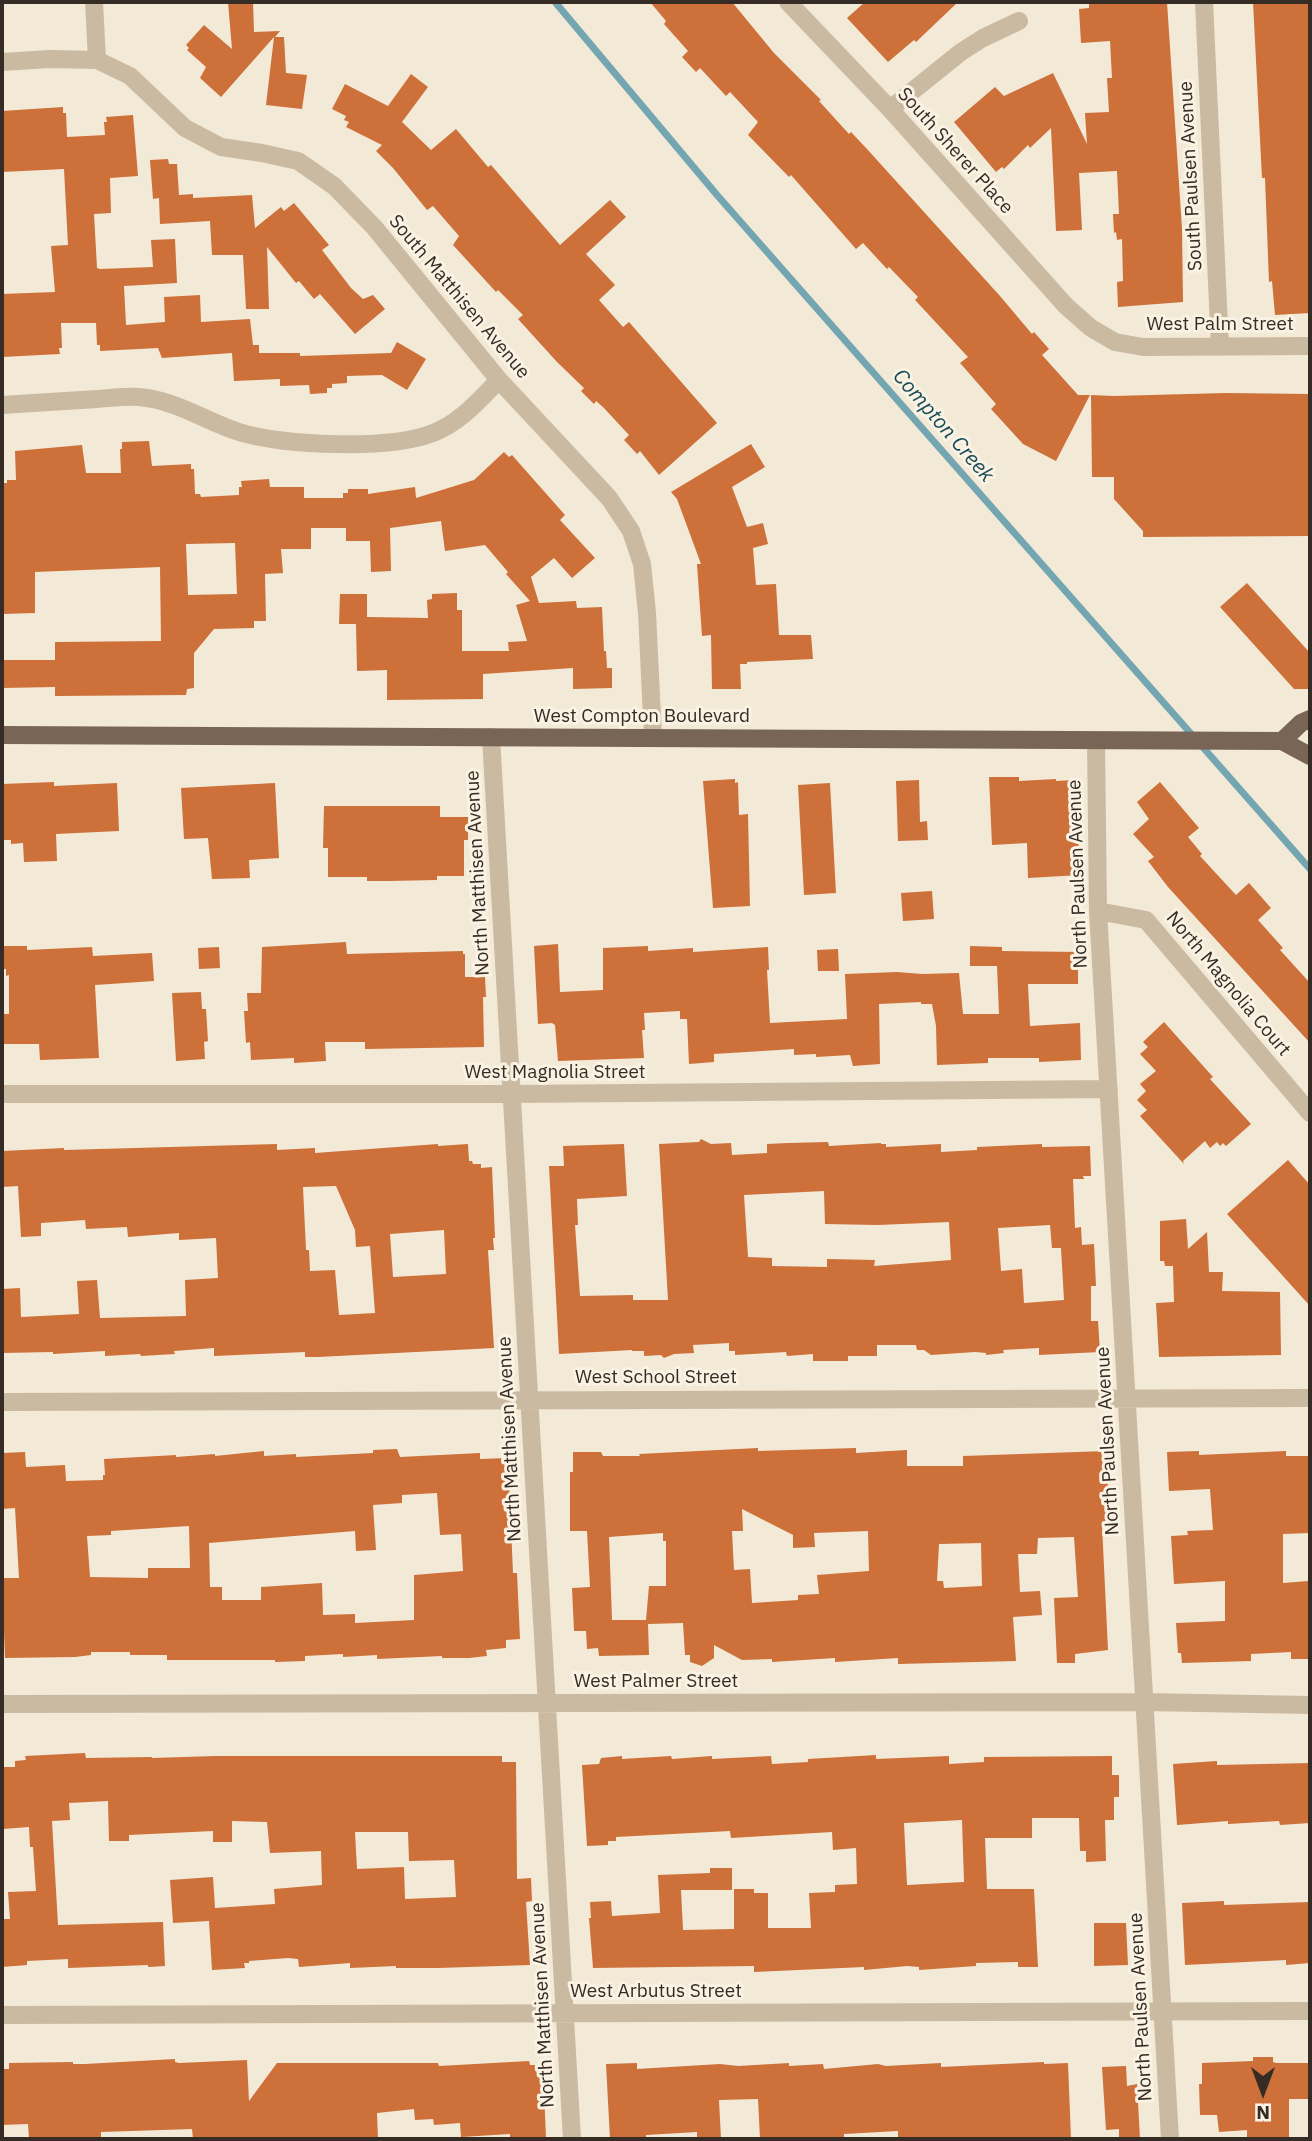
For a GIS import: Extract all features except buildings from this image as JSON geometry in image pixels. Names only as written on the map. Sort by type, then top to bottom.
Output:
[{"type":"main road","points":[[1282,741],[1301,723],[1310,719]]},
{"type":"main road","name":"West Compton Boulevard","points":[[2,735],[1282,741],[1310,756]]},
{"type":"street","points":[[2,62],[97,60],[94,2]]},
{"type":"street","name":"South Sherer Place","points":[[788,2],[890,109],[1066,306],[1091,328]]},
{"type":"street","name":"South Paulsen Avenue","points":[[1204,2],[1220,347]]},
{"type":"street","points":[[890,109],[961,52],[1019,21]]},
{"type":"street","name":"South Matthisen Avenue","points":[[97,60],[130,76],[185,128],[209,141],[221,147],[298,161],[334,186],[374,227],[499,380],[609,498],[631,531],[642,564],[648,613],[653,738]]},
{"type":"street","name":"West Palm Street","points":[[1091,328],[1115,342],[1143,347],[1310,346]]},
{"type":"street","points":[[2,405],[138,397],[171,402],[204,419],[240,432],[276,440],[320,444],[411,440],[435,432],[463,416],[499,380]]},
{"type":"street","name":"North Matthisen Avenue","points":[[491,737],[572,2139]]},
{"type":"street","name":"North Paulsen Avenue","points":[[1096,740],[1098,911],[1170,2139]]},
{"type":"street","name":"North Magnolia Court","points":[[1098,911],[1146,920],[1310,1113]]},
{"type":"street","name":"West Magnolia Street","points":[[2,1094],[1109,1090]]},
{"type":"street","name":"West School Street","points":[[2,1402],[1310,1398]]},
{"type":"street","name":"West Palmer Street","points":[[2,1704],[1145,1702],[1310,1705]]},
{"type":"street","name":"West Arbutus Street","points":[[2,2015],[1310,2011]]},
{"type":"waterway","name":"Compton Creek","points":[[555,2],[717,195],[1310,869]]}]
